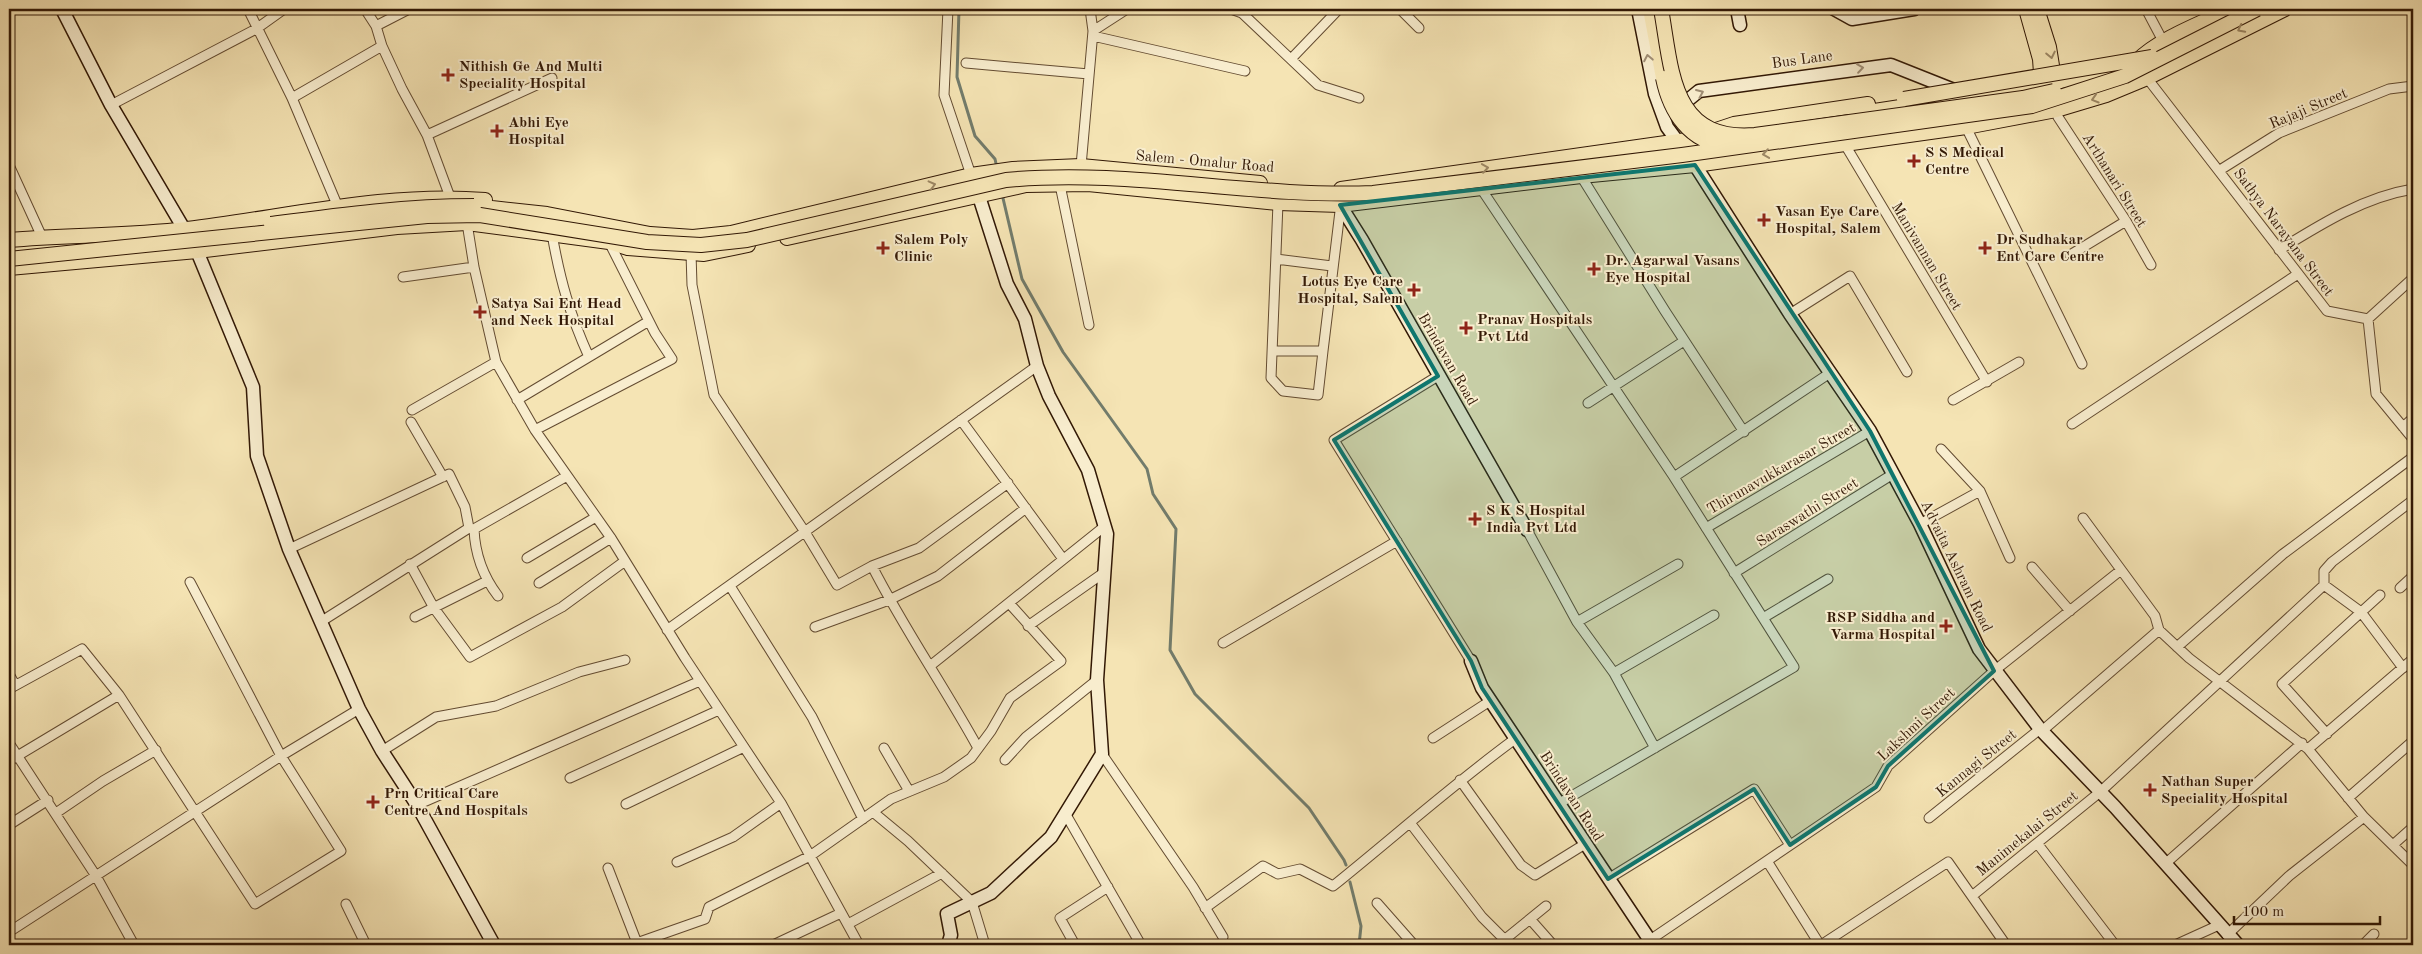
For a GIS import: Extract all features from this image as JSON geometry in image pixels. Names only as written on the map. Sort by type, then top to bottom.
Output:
[{"type":"main road","points":[[1650,9],[1665,86],[1676,115],[1687,127],[1710,141],[1724,146],[1746,146]]},
{"type":"main road","points":[[1661,9],[1675,86],[1684,107],[1694,119],[1708,129],[1736,136],[2023,98],[2122,71],[2152,57],[2235,10]]},
{"type":"main road","points":[[2026,9],[2056,110]]},
{"type":"main road","points":[[2037,9],[2049,47],[2049,84],[2042,113]]},
{"type":"main road","points":[[9,258],[427,216],[480,216],[646,242],[701,245],[747,240],[1006,180],[1050,175],[1095,176],[1323,195],[1373,193],[1746,146],[2008,111],[2042,104],[2126,76],[2257,9]]},
{"type":"main road","points":[[9,268],[197,251],[397,227],[467,223],[609,242],[628,248],[704,254],[768,242],[1026,185],[1088,184],[1278,204],[1340,205],[1482,190],[1581,176],[1695,165],[1966,127],[2056,110],[2106,96],[2147,78],[2286,9]]},
{"type":"main road","points":[[1674,142],[2049,84],[2122,68],[2136,63],[2145,53],[2164,43],[2235,10]]},
{"type":"main road","points":[[1674,142],[1734,124],[2061,74],[2152,57]]},
{"type":"main road","name":"Salem - Omalur Road","points":[[731,233],[971,175],[997,171],[1081,166],[1342,189],[1674,142]]},
{"type":"main road","points":[[9,240],[186,229],[416,198],[511,202],[634,224],[731,233]]},
{"type":"main road","points":[[9,249],[110,242],[425,206],[474,206],[512,210],[650,234],[693,237],[731,233]]},
{"type":"street","points":[[62,9],[111,105],[186,229],[197,251],[253,387],[258,456],[289,550],[359,708],[382,750],[417,806],[494,945]]},
{"type":"street","points":[[248,9],[256,29],[292,98],[338,207]]},
{"type":"street","points":[[111,105],[256,29],[284,9]]},
{"type":"street","points":[[365,9],[376,26],[382,46],[427,135],[450,198]]},
{"type":"street","points":[[376,26],[409,9]]},
{"type":"street","points":[[948,9],[944,95],[979,195],[1007,284],[1025,319],[1037,366],[1049,396],[1088,470],[1105,526],[1097,680],[1102,754],[1223,937]]},
{"type":"street","points":[[1081,166],[1093,34],[1090,9]]},
{"type":"street","points":[[1093,34],[1125,9]]},
{"type":"street","points":[[1231,9],[1244,11],[1318,85],[1359,98]]},
{"type":"street","points":[[1291,59],[1339,9]]},
{"type":"street","points":[[1400,9],[1419,28]]},
{"type":"street","points":[[1638,9],[1654,94],[1667,126]]},
{"type":"street","points":[[1737,9],[1740,25]]},
{"type":"street","points":[[1834,9],[1852,19],[1914,9]]},
{"type":"street","points":[[2146,9],[2164,43]]},
{"type":"street","points":[[1093,34],[1245,71]]},
{"type":"street","points":[[292,98],[382,46]]},
{"type":"street","points":[[966,63],[1090,74]]},
{"type":"street","name":"Bus Lane","points":[[1674,142],[1667,126],[1677,109],[1699,91],[1891,65],[1970,96]]},
{"type":"street","points":[[427,135],[552,78]]},
{"type":"street","name":"Sathya Narayana Street","points":[[2147,78],[2220,170],[2327,311],[2368,319]]},
{"type":"street","name":"Rajaji Street","points":[[2220,170],[2280,133],[2389,89],[2413,86]]},
{"type":"street","name":"Arthanari Street","points":[[2056,110],[2058,116],[2126,221],[2151,265]]},
{"type":"street","points":[[1966,127],[2082,364]]},
{"type":"street","name":"Advaita Ashram Road","points":[[1674,142],[1695,165],[1790,314],[1870,431],[1920,524],[1979,649],[1994,671],[2041,729],[2238,945]]},
{"type":"street","name":"Manivannan Street","points":[[1844,143],[1987,382]]},
{"type":"street","points":[[9,165],[42,237]]},
{"type":"street","points":[[1581,176],[1684,341],[1744,432]]},
{"type":"street","points":[[1060,184],[1089,326]]},
{"type":"street","points":[[1278,204],[1271,378],[1283,391],[1318,395],[1342,189]]},
{"type":"street","points":[[1482,190],[1674,477],[1794,667],[1558,804]]},
{"type":"street","points":[[2279,250],[2328,219],[2395,192],[2413,190]]},
{"type":"street","name":"Brindavan Road","points":[[1340,205],[1362,240],[1527,530]]},
{"type":"street","points":[[2070,255],[2126,221]]},
{"type":"street","points":[[467,223],[474,266],[496,362],[535,430],[611,538],[667,630],[781,804],[859,945]]},
{"type":"street","points":[[552,234],[558,269],[571,318],[589,357]]},
{"type":"street","points":[[535,430],[672,359],[649,321],[609,242]]},
{"type":"street","points":[[691,253],[692,285],[714,395],[805,532],[837,585],[872,566],[919,548],[1008,483]]},
{"type":"street","points":[[1276,259],[1332,266]]},
{"type":"street","points":[[403,277],[474,266]]},
{"type":"street","points":[[2072,424],[2298,274]]},
{"type":"street","points":[[1790,314],[1850,276],[1907,372]]},
{"type":"street","points":[[2413,278],[2368,319],[2376,394],[2413,439]]},
{"type":"street","points":[[518,400],[649,321]]},
{"type":"street","points":[[1588,404],[1684,341]]},
{"type":"street","points":[[1272,351],[1323,351]]},
{"type":"street","points":[[412,410],[496,362]]},
{"type":"street","points":[[1953,400],[2020,362]]},
{"type":"street","points":[[667,630],[1037,366]]},
{"type":"street","points":[[1674,477],[1830,374]]},
{"type":"street","points":[[1438,376],[1334,440],[1471,661]]},
{"type":"street","points":[[2403,427],[2413,418]]},
{"type":"street","points":[[962,420],[1063,559]]},
{"type":"street","points":[[411,422],[443,477]]},
{"type":"street","name":"Thirunavukkarasar Street","points":[[1706,528],[1870,431]]},
{"type":"street","points":[[1941,449],[1980,491],[2010,558]]},
{"type":"street","points":[[2177,647],[2283,554],[2413,457]]},
{"type":"street","points":[[289,550],[449,474],[465,507],[472,529],[474,549],[487,581],[498,596]]},
{"type":"street","name":"Saraswathi Street","points":[[1734,573],[1894,474]]},
{"type":"street","points":[[322,621],[410,564],[567,476]]},
{"type":"street","points":[[1920,524],[1980,491]]},
{"type":"street","points":[[2402,668],[2361,612],[2324,585],[2324,571],[2332,562],[2413,500]]},
{"type":"street","points":[[815,627],[889,600],[938,576],[1026,508]]},
{"type":"street","points":[[527,558],[596,517]]},
{"type":"street","points":[[2083,518],[2155,616],[2159,630],[2220,682],[2305,746],[2364,817],[2394,844],[2413,865]]},
{"type":"street","points":[[930,666],[1105,526]]},
{"type":"street","points":[[1527,530],[1577,622],[1614,673],[1654,748]]},
{"type":"street","points":[[539,583],[611,538]]},
{"type":"street","points":[[1223,642],[1397,541]]},
{"type":"street","points":[[410,564],[434,608],[470,657],[562,607],[625,561]]},
{"type":"street","points":[[1577,622],[1678,564]]},
{"type":"street","points":[[872,566],[889,600],[978,748]]},
{"type":"street","points":[[2032,567],[2070,611]]},
{"type":"street","name":"Lakshmi Street","points":[[1652,942],[1876,787],[1888,766],[1994,671],[2121,570]]},
{"type":"street","points":[[1028,626],[1102,574]]},
{"type":"street","points":[[2400,588],[2413,576]]},
{"type":"street","points":[[1763,618],[1828,579]]},
{"type":"street","points":[[415,617],[487,581]]},
{"type":"street","points":[[9,674],[12,687],[82,649],[119,694],[255,904],[341,850],[281,756],[190,582]]},
{"type":"street","name":"Manimekalai Street","points":[[1972,896],[2100,792],[2324,585]]},
{"type":"street","points":[[730,586],[812,717],[863,819]]},
{"type":"street","points":[[2328,734],[2282,684],[2380,595]]},
{"type":"street","points":[[608,868],[634,944],[705,919],[709,907],[810,856],[891,799],[944,777],[970,758],[991,731],[1010,698],[1061,661],[1009,603]]},
{"type":"street","points":[[1614,673],[1714,615]]},
{"type":"street","name":"Kannagi Street","points":[[1930,818],[2041,729],[2159,630]]},
{"type":"street","points":[[2165,864],[2305,746],[2328,734],[2413,659]]},
{"type":"street","points":[[382,750],[436,717],[496,706],[580,672],[625,660]]},
{"type":"street","name":"Brindavan Road","points":[[1471,661],[1482,688],[1515,740],[1652,942]]},
{"type":"street","points":[[1005,760],[1026,737],[1097,680]]},
{"type":"street","points":[[417,806],[700,681]]},
{"type":"street","points":[[9,761],[119,694]]},
{"type":"street","points":[[1434,738],[1490,701]]},
{"type":"street","points":[[9,931],[359,708]]},
{"type":"street","points":[[570,778],[719,710]]},
{"type":"street","points":[[1205,908],[1263,866],[1278,874],[1300,869],[1333,886],[1411,824],[1460,780],[1515,740]]},
{"type":"street","points":[[2348,798],[2413,741]]},
{"type":"street","points":[[9,742],[96,876],[134,945]]},
{"type":"street","points":[[626,804],[744,747]]},
{"type":"street","points":[[884,748],[909,791]]},
{"type":"street","points":[[56,813],[103,781],[156,750]]},
{"type":"street","points":[[948,945],[951,935],[947,914],[991,893],[1051,837],[1102,754]]},
{"type":"street","points":[[1460,780],[1521,865],[1535,875],[1585,844]]},
{"type":"street","points":[[1608,879],[1754,789],[1790,845]]},
{"type":"street","points":[[12,823],[48,800]]},
{"type":"street","points":[[677,862],[733,837],[781,804]]},
{"type":"street","points":[[873,812],[908,841],[972,902],[985,945]]},
{"type":"street","points":[[1065,813],[1141,945]]},
{"type":"street","points":[[2175,945],[2223,930],[2364,817]]},
{"type":"street","points":[[1411,824],[1501,943],[1546,906]]},
{"type":"street","points":[[2394,844],[2413,827]]},
{"type":"street","points":[[2037,843],[2115,945]]},
{"type":"street","points":[[1767,861],[1821,945],[1948,862],[2006,945]]},
{"type":"street","points":[[848,924],[942,873]]},
{"type":"street","points":[[1075,945],[1060,918],[1108,887]]},
{"type":"street","points":[[1377,903],[1414,945]]},
{"type":"street","points":[[346,904],[366,945]]},
{"type":"street","points":[[773,945],[841,913]]},
{"type":"street","points":[[1530,919],[1554,945]]},
{"type":"street","points":[[2362,945],[2374,934]]},
{"type":"highlighted area","points":[[1695,165],[1870,431],[1994,671],[1888,766],[1876,787],[1790,845],[1754,789],[1608,879],[1482,688],[1471,661],[1334,440],[1438,376],[1340,205]]},
{"type":"waterway","points":[[959,9],[957,77],[975,136],[995,159],[997,168]]},
{"type":"waterway","points":[[1002,194],[1022,279],[1063,352],[1147,469],[1153,494],[1176,529],[1170,650],[1195,694],[1309,808],[1346,865]]},
{"type":"waterway","points":[[1350,882],[1361,926],[1359,945]]},
{"type":"place","name":"Nithish Ge And Multi Speciality Hospital","points":[[448,75]]},
{"type":"place","name":"Abhi Eye Hospital","points":[[497,131]]},
{"type":"place","name":"S S Medical Centre","points":[[1914,161]]},
{"type":"place","name":"Vasan Eye Care Hospital, Salem","points":[[1764,220]]},
{"type":"place","name":"Salem Poly Clinic","points":[[883,248]]},
{"type":"place","name":"Dr Sudhakar Ent Care Centre","points":[[1985,248]]},
{"type":"place","name":"Dr. Agarwal Vasans Eye Hospital","points":[[1594,269]]},
{"type":"place","name":"Lotus Eye Care Hospital, Salem","points":[[1414,290]]},
{"type":"place","name":"Satya Sai Ent Head and Neck Hospital","points":[[480,312]]},
{"type":"place","name":"Pranav Hospitals Pvt Ltd","points":[[1466,328]]},
{"type":"place","name":"S K S Hospital India Pvt Ltd","points":[[1475,519]]},
{"type":"place","name":"RSP Siddha and Varma Hospital","points":[[1946,626]]},
{"type":"place","name":"Nathan Super Speciality Hospital","points":[[2150,790]]},
{"type":"place","name":"Prn Critical Care Centre And Hospitals","points":[[373,802]]}]
